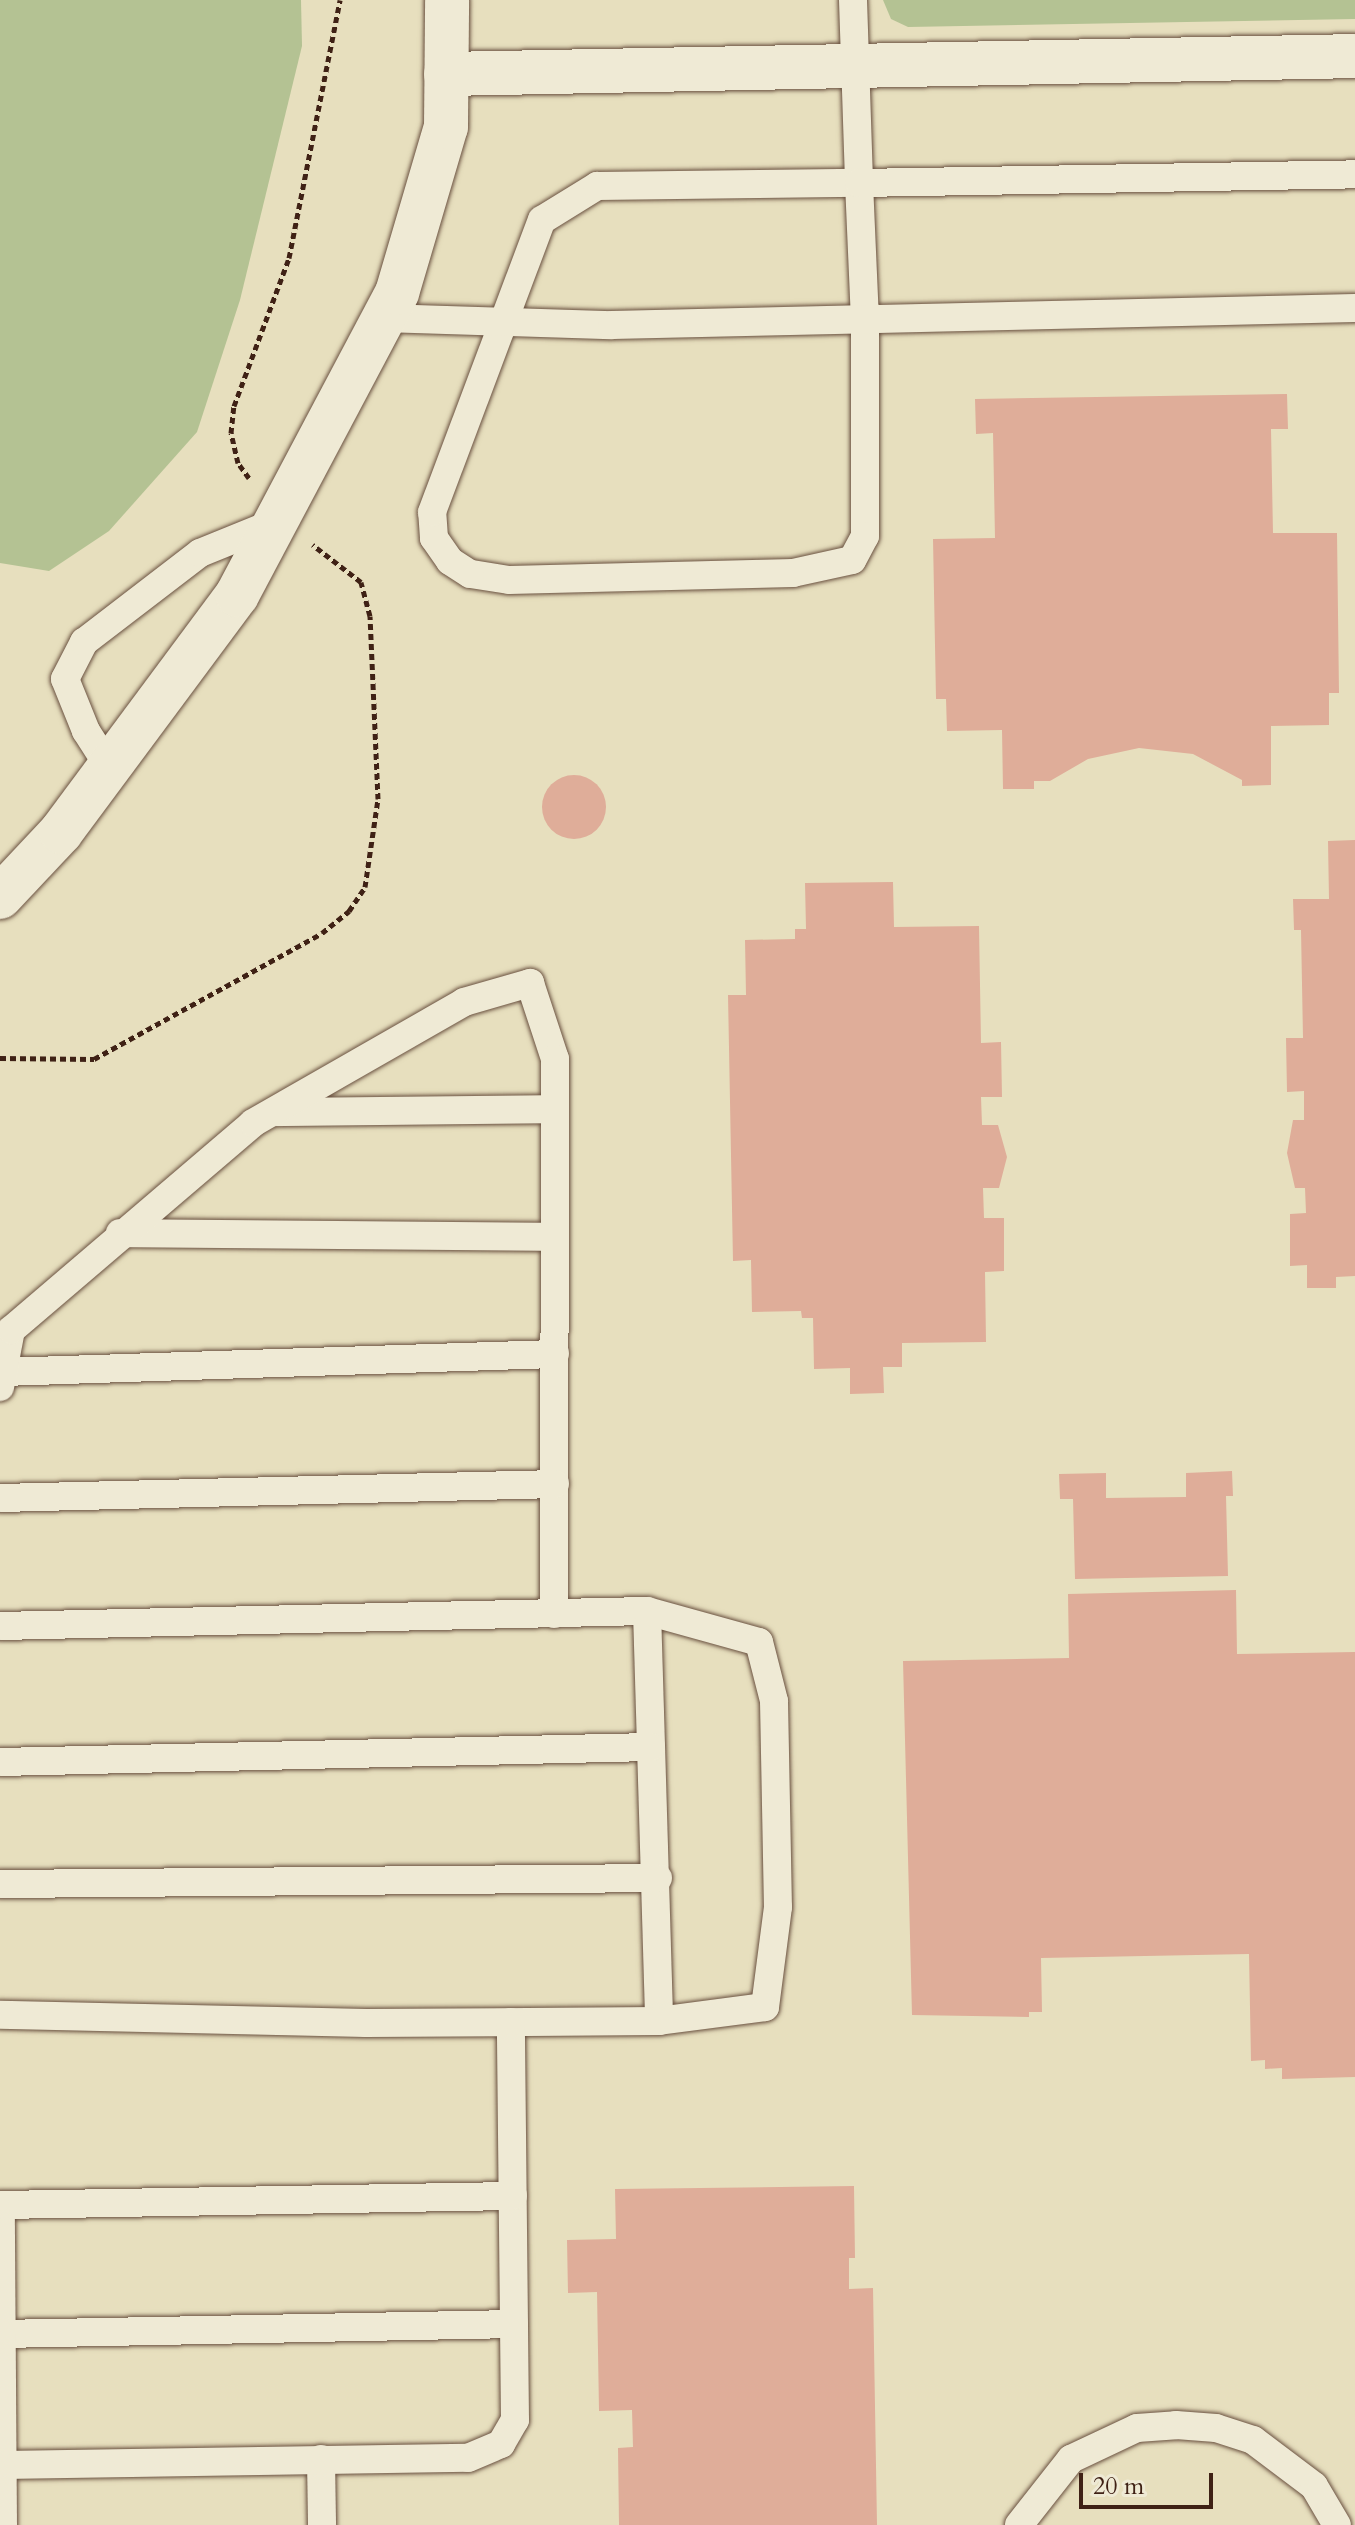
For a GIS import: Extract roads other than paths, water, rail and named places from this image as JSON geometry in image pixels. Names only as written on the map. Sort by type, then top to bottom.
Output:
[{"type":"street","points":[[0,897],[61,832],[237,595],[280,521],[397,293],[446,127],[447,1]]},
{"type":"street","points":[[446,74],[1355,56]]},
{"type":"lane","points":[[853,0],[859,183],[865,319],[865,536],[852,560],[793,573],[509,580],[470,574],[450,561],[434,538],[432,512],[542,220],[597,186],[859,183],[1355,174]]},
{"type":"lane","points":[[383,318],[612,325],[1355,308]]},
{"type":"lane","points":[[109,767],[65,679],[84,642],[200,553],[280,521]]},
{"type":"lane","points":[[554,1614],[555,1484],[555,1354],[555,1237],[555,1109],[555,1059],[530,983],[464,1002],[272,1112],[120,1233],[11,1330],[2,1380],[555,1354]]},
{"type":"lane","points":[[272,1112],[555,1109]]},
{"type":"lane","points":[[120,1233],[555,1237]]},
{"type":"lane","points":[[0,1498],[555,1484]]},
{"type":"lane","points":[[647,1611],[658,1878],[659,2021]]},
{"type":"lane","points":[[0,1626],[647,1611],[759,1642],[774,1701],[778,1907],[765,2007],[659,2021],[0,2015]]},
{"type":"lane","points":[[0,1762],[651,1747]]},
{"type":"lane","points":[[0,1884],[658,1878]]},
{"type":"lane","points":[[3,2465],[468,2458],[501,2444],[515,2420],[511,2022]]},
{"type":"lane","points":[[3,2525],[1,2205],[513,2196]]},
{"type":"lane","points":[[1,2334],[514,2324]]},
{"type":"lane","points":[[1019,2525],[1071,2459],[1137,2428],[1176,2425],[1216,2428],[1253,2440],[1314,2486],[1337,2525]]},
{"type":"lane","points":[[321,2459],[322,2525]]}]
